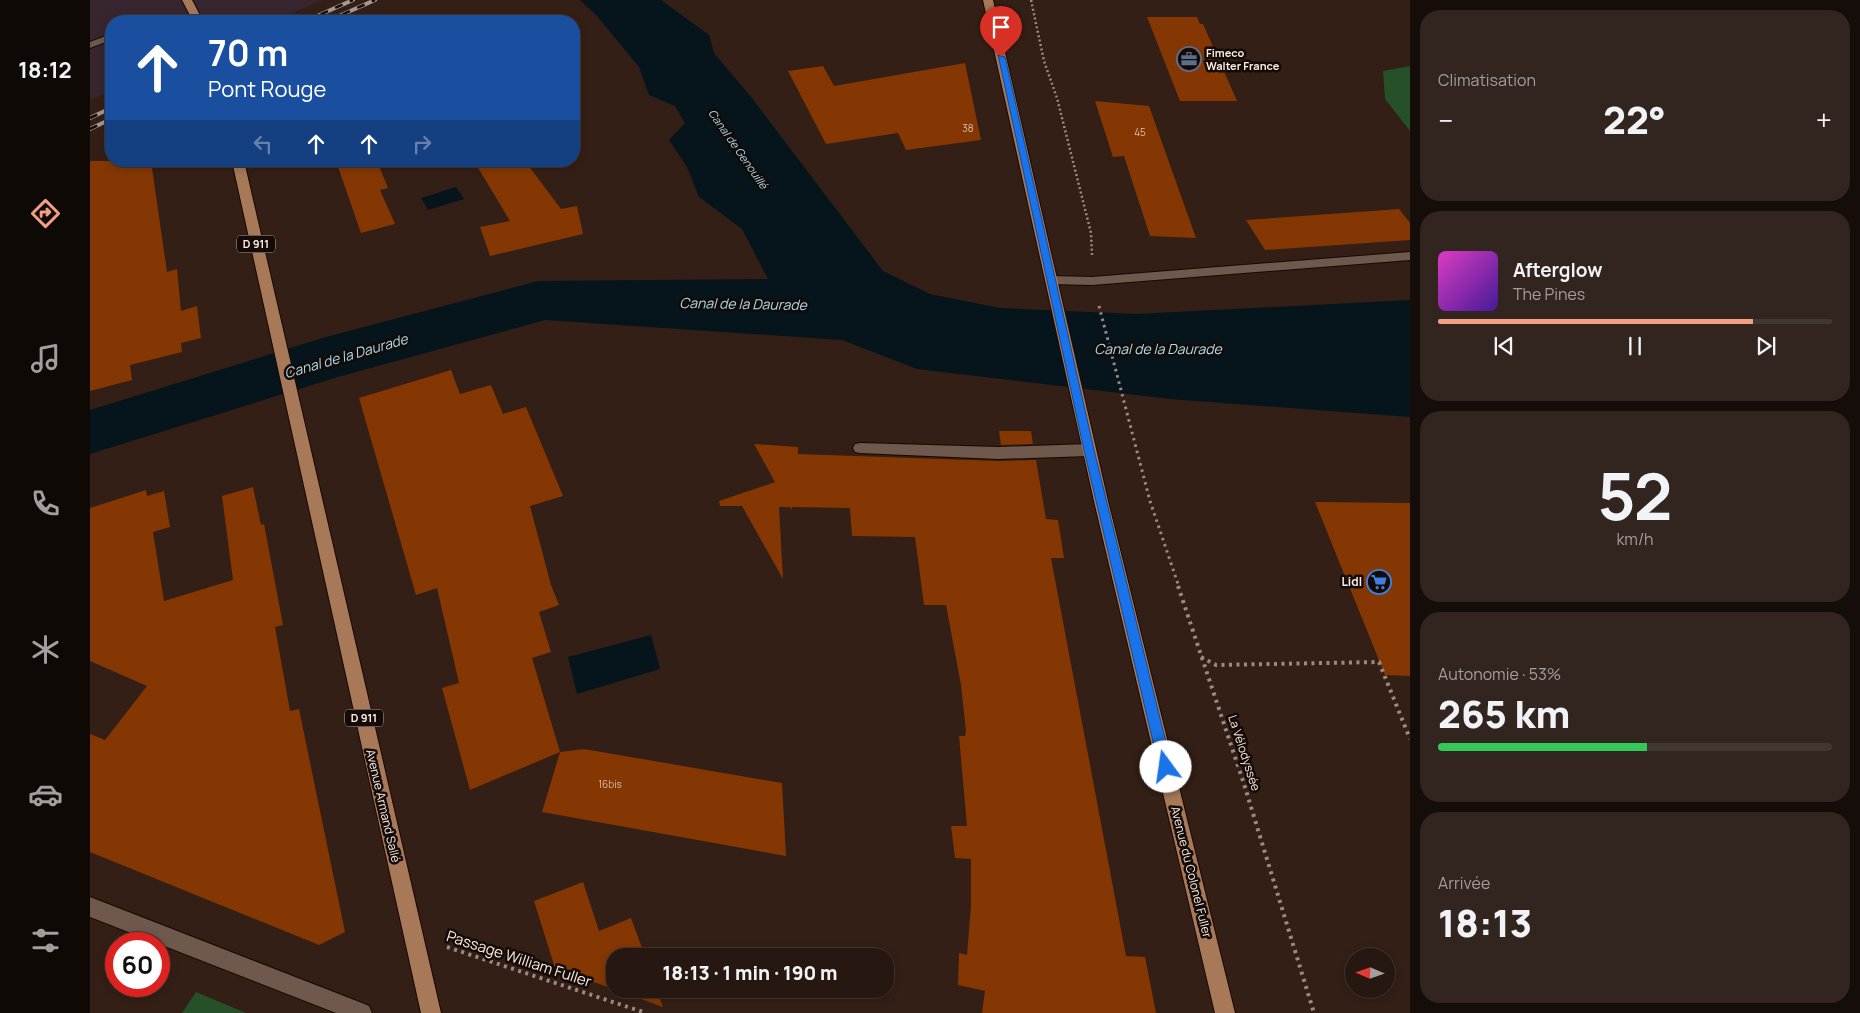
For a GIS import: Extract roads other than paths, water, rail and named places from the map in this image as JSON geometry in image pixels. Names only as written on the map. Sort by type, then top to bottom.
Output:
[{"type":"main road","points":[[187,0],[195,15]]},
{"type":"main road","name":"Avenue du Colonel Fuller","points":[[988,0],[1089,450],[1225,1013]]},
{"type":"main road","name":"Avenue Armand Sallé","points":[[239,167],[274,327],[431,1013]]},
{"type":"street","points":[[90,45],[105,39]]},
{"type":"street","points":[[1051,280],[1092,281],[1410,256]]},
{"type":"street","points":[[860,448],[998,454],[1089,450]]},
{"type":"street","points":[[90,908],[362,1013]]},
{"type":"water","points":[[580,0],[661,0],[709,35],[714,53],[751,97],[883,271],[930,294],[1000,308],[1136,314],[1410,300],[1410,417],[1170,399],[917,369],[842,340],[545,320],[338,377],[90,454],[90,410],[326,337],[538,281],[768,279],[742,229],[699,197],[687,167],[669,140],[685,123],[675,106],[649,95],[639,67],[597,16]]},
{"type":"water","points":[[456,187],[464,199],[428,210],[421,198]]},
{"type":"water","points":[[651,635],[660,669],[577,694],[568,657]]},
{"type":"railway","points":[[319,15],[353,0]]},
{"type":"railway","points":[[341,15],[375,0]]},
{"type":"railway","points":[[90,118],[105,111]]},
{"type":"railway","points":[[90,129],[105,122]]},
{"type":"place","name":"Fimeco Walter France","points":[[1189,59]]},
{"type":"place","name":"Lidl","points":[[1379,582]]},
{"type":"water label","name":"Canal de Genouillé","points":[[738,149]]},
{"type":"water label","name":"Canal de la Daurade","points":[[743,304]]},
{"type":"water label","name":"Canal de la Daurade","points":[[1158,349]]},
{"type":"water label","name":"Canal de la Daurade","points":[[346,356]]}]
